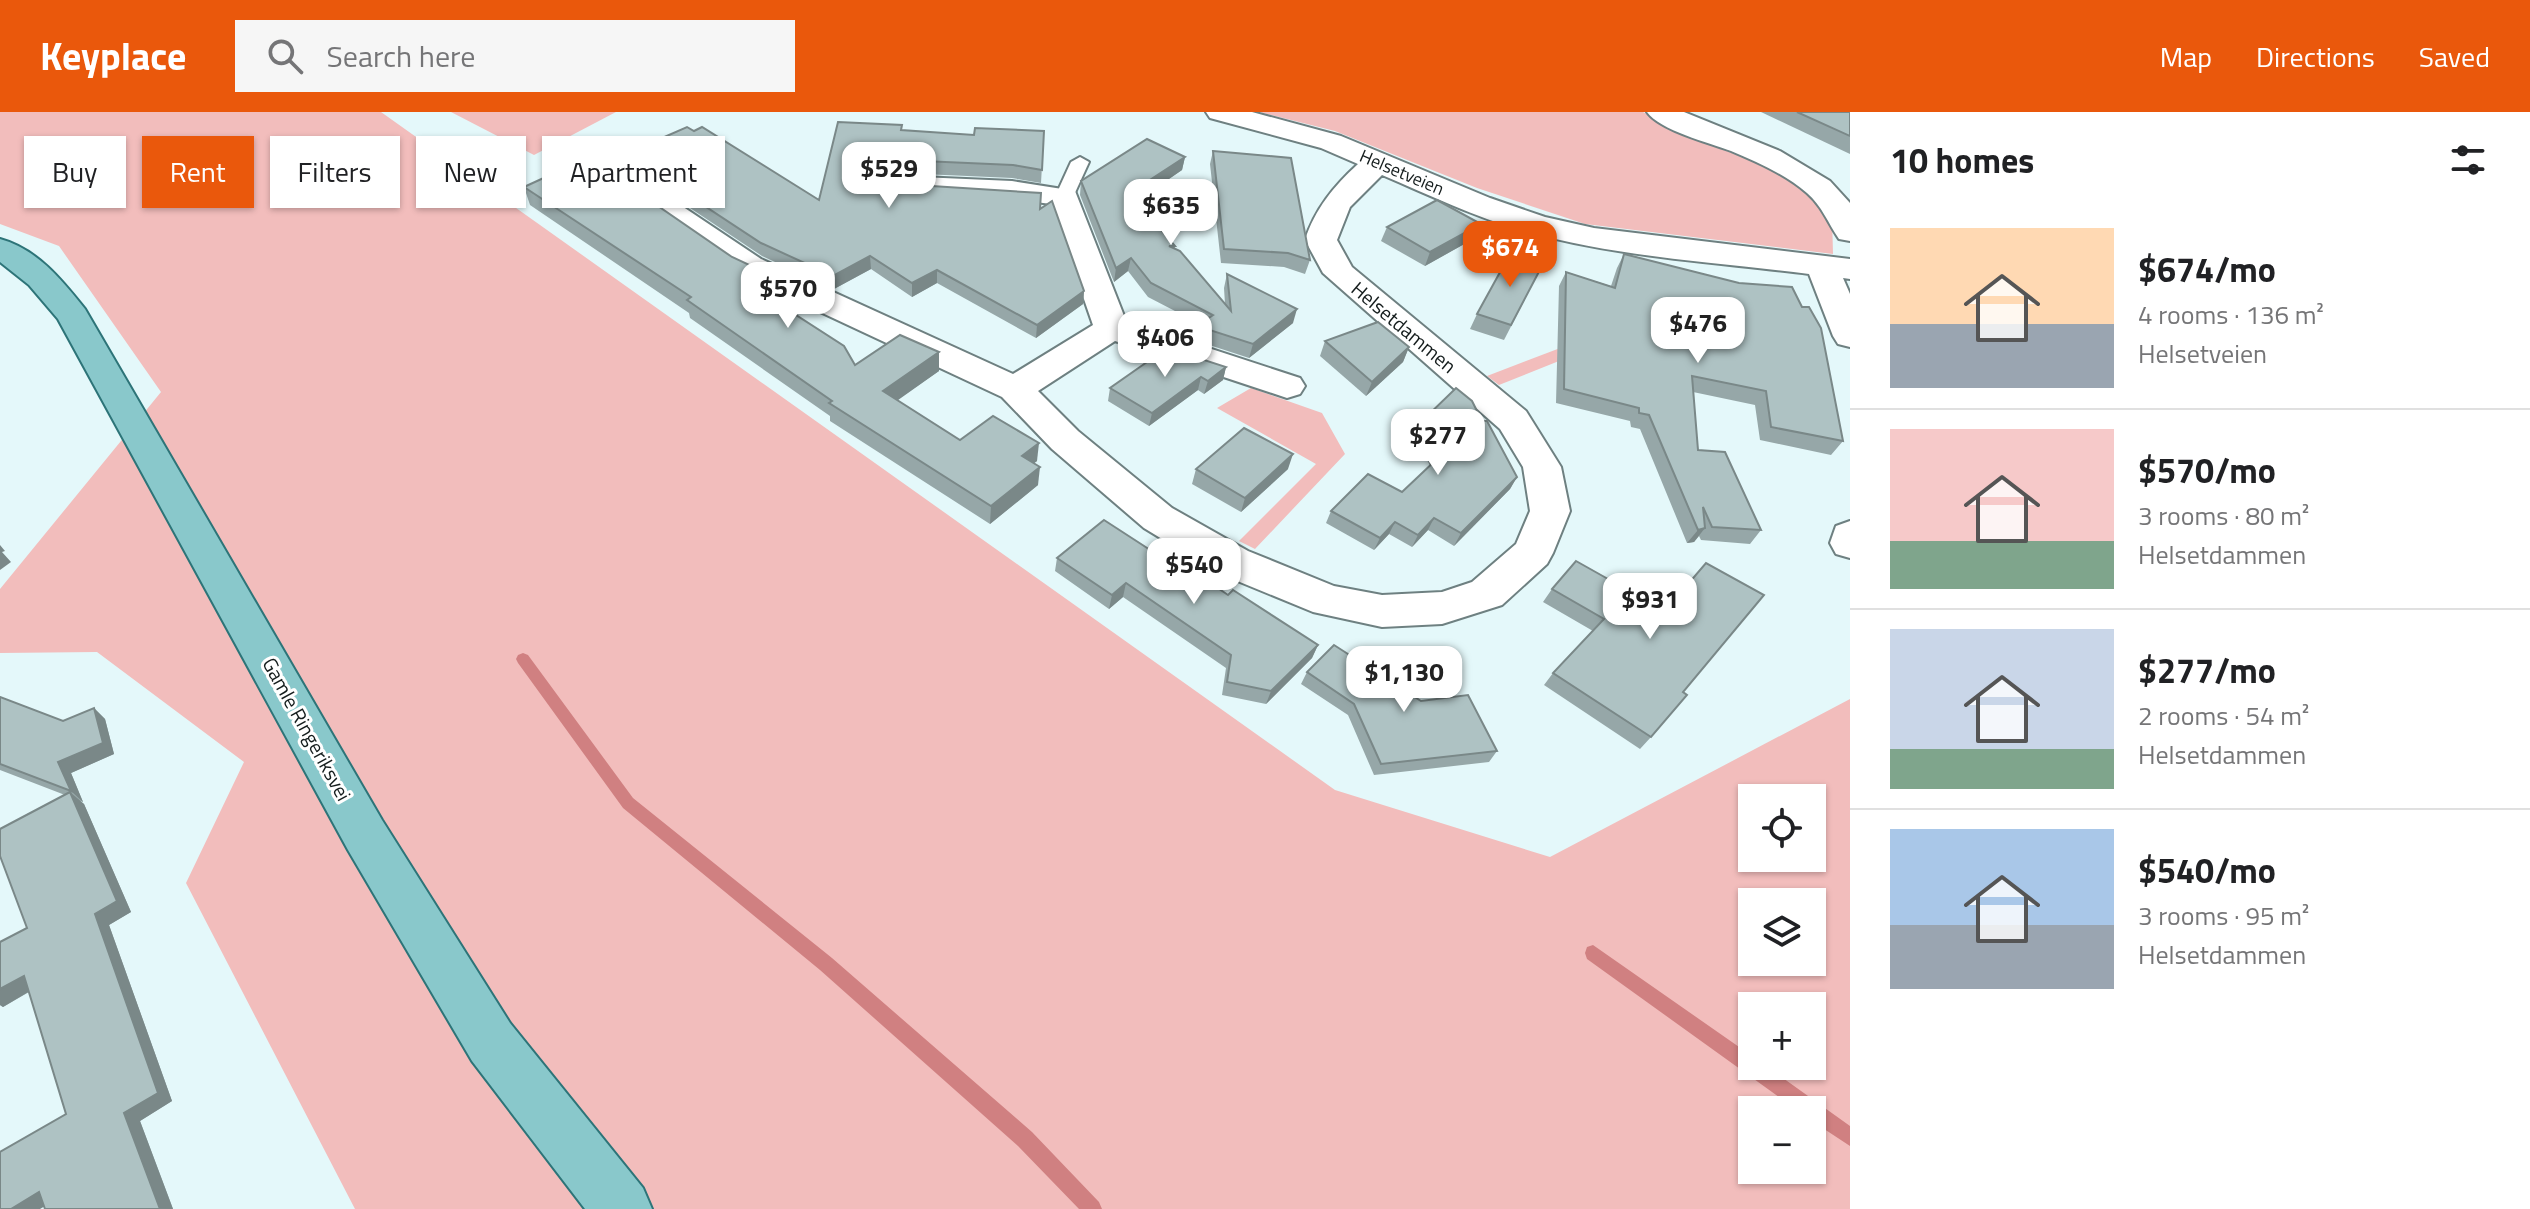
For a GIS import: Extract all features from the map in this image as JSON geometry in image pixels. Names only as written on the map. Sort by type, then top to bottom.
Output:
[{"type":"main road","name":"Gamle Ringeriksvei","points":[[0,249],[31,268],[50,285],[73,316],[365,835],[491,1042],[622,1209]]},
{"type":"street","name":"Helsetveien","points":[[1220,112],[1331,142],[1479,205],[1535,224],[1594,238],[1836,268],[1850,336]]},
{"type":"street","points":[[1661,112],[1800,173],[1826,191],[1845,215],[1850,232]]},
{"type":"street","name":"Helsetdammen","points":[[664,208],[749,266],[1015,389],[1065,440],[1158,518],[1233,562],[1328,601],[1382,611],[1442,608],[1487,594],[1533,553],[1550,511],[1542,467],[1513,420],[1339,273],[1321,240],[1326,219],[1343,193],[1380,161]]},
{"type":"street","points":[[900,185],[1012,190],[1064,197],[1111,328]]},
{"type":"street","points":[[1015,389],[1111,328]]},
{"type":"street","points":[[1111,328],[1287,386]]},
{"type":"street","points":[[1850,536],[1850,543]]},
{"type":"lane","points":[[1064,197],[1080,162]]},
{"type":"shaded area","points":[[0,112],[381,112],[416,137],[416,208],[516,208],[1335,790],[1550,857],[1850,699],[1850,1209],[355,1209],[186,883],[244,762],[97,652],[0,653],[0,589],[161,392],[59,246],[0,224]]},
{"type":"shaded area","points":[[451,112],[616,112],[570,136],[542,136],[542,151],[534,155],[526,151],[526,136],[497,136]]},
{"type":"shaded area","points":[[1259,112],[1643,112],[1704,142],[1787,175],[1832,215],[1833,254],[1585,224],[1477,188],[1335,131]]},
{"type":"shaded area","points":[[1576,342],[1584,351],[1499,385],[1487,376]]},
{"type":"shaded area","points":[[1251,388],[1322,413],[1345,454],[1255,549],[1239,541],[1316,464],[1217,408]]},
{"type":"building","points":[[1797,112],[1850,112],[1850,136]]},
{"type":"building","points":[[838,122],[902,125],[901,130],[974,135],[975,128],[1044,131],[1042,170],[1013,165],[900,160],[886,164],[882,174],[888,181],[900,184],[1041,193],[1040,209],[1052,201],[1084,291],[1037,325],[937,270],[912,283],[870,256],[833,276],[761,243],[708,208],[725,208],[725,141],[819,200]]},
{"type":"building","points":[[687,127],[694,131],[702,127],[716,136],[666,136]]},
{"type":"building","points":[[1147,139],[1185,157],[1130,193],[1175,246],[1169,246],[1180,251],[1231,311],[1227,274],[1297,309],[1253,344],[1197,326],[1213,315],[1151,283],[1131,258],[1116,268],[1081,181]]},
{"type":"building","points":[[1213,151],[1291,158],[1310,260],[1288,253],[1224,249]]},
{"type":"building","points":[[542,179],[542,199],[526,188]]},
{"type":"building","points":[[1437,200],[1481,224],[1430,252],[1387,227]]},
{"type":"building","points":[[556,208],[661,208],[732,257],[801,289],[776,302],[844,346],[855,365],[900,335],[939,352],[883,391],[960,440],[993,416],[1039,443],[1022,456],[1040,467],[991,506],[829,403],[832,401],[687,300],[691,297]]},
{"type":"building","points":[[1510,254],[1543,264],[1511,325],[1477,314]]},
{"type":"building","points":[[1624,254],[1739,283],[1792,287],[1802,307],[1809,307],[1821,328],[1843,441],[1771,427],[1766,391],[1692,376],[1698,450],[1725,452],[1761,530],[1712,527],[1703,507],[1705,528],[1698,530],[1649,415],[1639,413],[1639,408],[1564,389],[1566,272],[1615,288]]},
{"type":"building","points":[[1378,322],[1409,347],[1372,382],[1325,341]]},
{"type":"building","points":[[1167,348],[1226,367],[1208,381],[1201,377],[1152,413],[1110,388]]},
{"type":"building","points":[[1456,388],[1472,401],[1482,421],[1487,421],[1517,477],[1461,533],[1434,518],[1418,535],[1395,522],[1380,538],[1331,511],[1368,474],[1402,492],[1438,458],[1421,422]]},
{"type":"building","points":[[1244,428],[1293,454],[1245,498],[1196,469]]},
{"type":"building","points":[[1104,520],[1195,579],[1199,575],[1228,595],[1233,590],[1318,645],[1271,691],[1227,682],[1231,655],[1126,583],[1112,595],[1057,558]]},
{"type":"building","points":[[1576,561],[1665,611],[1706,563],[1764,595],[1683,692],[1687,695],[1651,737],[1553,673],[1604,619],[1552,589]]},
{"type":"building","points":[[1334,645],[1421,701],[1468,695],[1497,751],[1381,764],[1354,704],[1307,672]]},
{"type":"building","points":[[0,697],[63,721],[94,708],[103,743],[58,762],[71,791],[0,764]]},
{"type":"building","points":[[70,792],[117,901],[95,914],[158,1093],[124,1113],[160,1209],[45,1209],[39,1192],[11,1209],[0,1209],[0,1152],[66,1114],[24,976],[0,989],[0,942],[27,928],[0,856],[0,829]]},
{"type":"waterway","points":[[523,659],[628,803],[826,964],[1025,1139],[1092,1209]]},
{"type":"waterway","points":[[1593,953],[1850,1137]]}]
